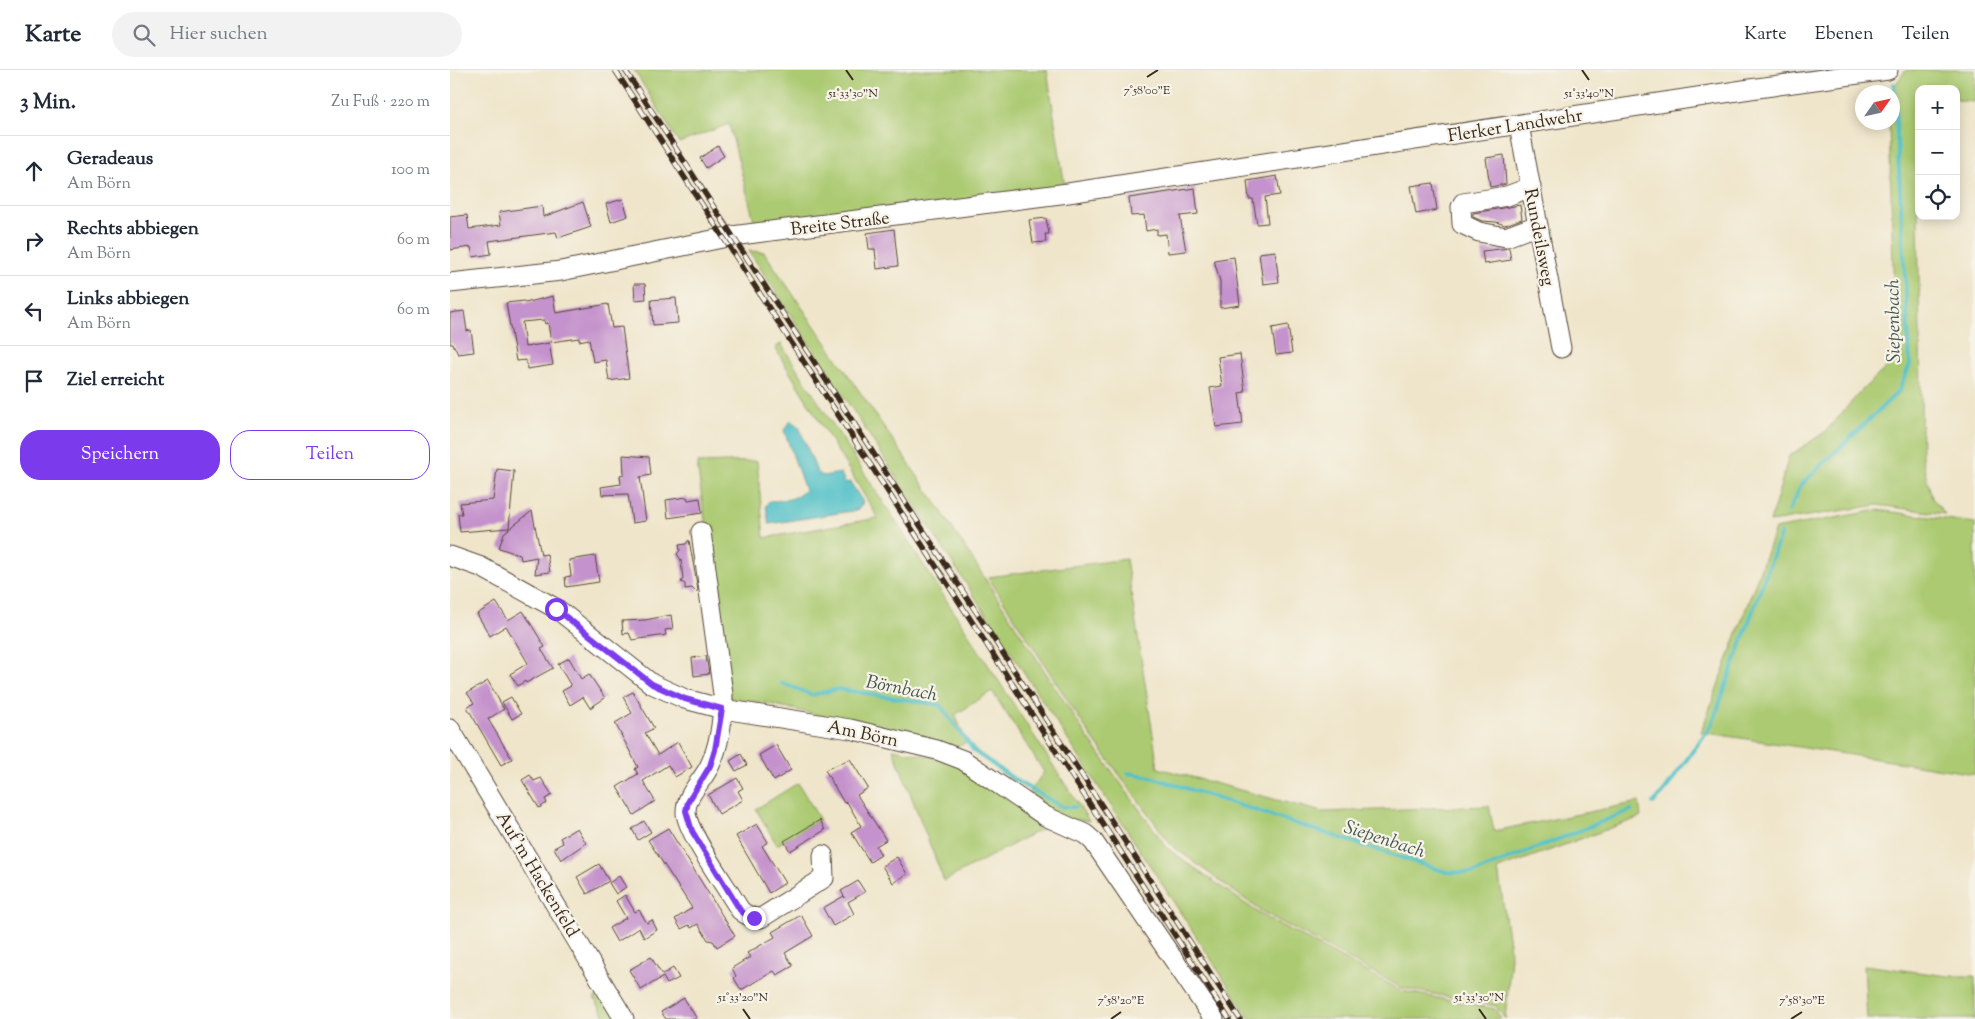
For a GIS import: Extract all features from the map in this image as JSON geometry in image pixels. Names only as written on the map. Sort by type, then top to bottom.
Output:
[{"type":"street","name":"Flerker Landwehr","points":[[1232,168],[1888,70]]},
{"type":"street","name":"Rundeilsweg","points":[[1519,125],[1526,189],[1561,348]]},
{"type":"street","name":"Breite Straße","points":[[450,283],[561,270],[732,236],[885,218],[1232,168]]},
{"type":"street","points":[[1526,189],[1507,196],[1463,203],[1461,207],[1462,224],[1479,232],[1506,237],[1533,226]]},
{"type":"street","points":[[701,532],[723,694],[715,750],[710,766],[688,802],[686,811],[692,831],[740,910],[747,916],[761,918],[824,878],[823,855]]},
{"type":"street","name":"Am Börn","points":[[451,552],[556,609],[652,684],[685,699],[722,709],[850,729],[937,750],[963,760],[995,780],[1045,816],[1086,834],[1093,841],[1214,1019]]},
{"type":"street","name":"Auf'm Hackenfeld","points":[[451,734],[624,1019]]},
{"type":"green space","points":[[634,70],[1047,70],[1065,188],[756,228],[729,124],[679,143]]},
{"type":"green space","points":[[1906,70],[1975,70],[1975,102],[1960,100],[1960,85],[1915,85],[1915,220],[1918,220],[1922,459],[1932,498],[1945,514],[1877,505],[1770,522],[1789,456],[1825,432],[1862,390],[1888,366],[1895,336],[1889,130],[1900,130],[1900,85],[1895,85]]},
{"type":"green space","points":[[749,251],[764,252],[940,509],[1086,735],[1168,849],[1260,914],[1402,991],[1495,1009],[1501,1019],[1250,1019]]},
{"type":"green space","points":[[781,344],[1089,821],[1059,818],[1027,795],[1044,772],[992,691],[955,715],[967,742],[957,747],[766,703],[730,699],[697,463],[757,461],[764,538],[878,518],[775,348]]},
{"type":"green space","points":[[1878,510],[1975,523],[1975,774],[1701,732],[1775,529]]},
{"type":"green space","points":[[1126,559],[1158,768],[1322,812],[1489,806],[1494,831],[1639,802],[1641,817],[1498,869],[1511,957],[1505,1019],[1496,1006],[1402,988],[1261,911],[1172,846],[1090,735],[988,577]]},
{"type":"green space","points":[[893,749],[952,761],[1053,823],[944,881]]},
{"type":"green space","points":[[798,783],[820,820],[777,845],[756,809]]},
{"type":"green space","points":[[1864,965],[1948,976],[1975,976],[1975,1019],[1867,1019]]},
{"type":"green space","points":[[606,992],[622,1019],[607,1019],[594,998]]},
{"type":"water","points":[[791,421],[799,427],[817,472],[823,476],[841,473],[845,483],[850,482],[863,502],[858,510],[769,524],[766,506],[769,501],[793,498],[805,490],[784,430]]},
{"type":"building","points":[[718,146],[724,156],[706,168],[700,158]]},
{"type":"building","points":[[1504,155],[1506,184],[1490,187],[1486,158]]},
{"type":"building","points":[[1277,176],[1280,195],[1265,197],[1268,223],[1257,224],[1253,199],[1249,199],[1247,181]]},
{"type":"building","points":[[1433,183],[1437,210],[1416,214],[1411,186]]},
{"type":"building","points":[[1195,188],[1198,214],[1180,216],[1186,251],[1168,253],[1166,234],[1157,235],[1157,229],[1146,231],[1144,215],[1131,216],[1129,198]]},
{"type":"building","points":[[623,199],[628,216],[611,222],[606,204]]},
{"type":"building","points":[[583,202],[591,227],[558,238],[556,232],[489,241],[491,254],[473,257],[471,247],[450,250],[450,217],[467,215],[469,229],[501,225],[499,212],[542,206],[543,217]]},
{"type":"building","points":[[1520,205],[1522,219],[1505,225],[1482,221],[1473,217],[1473,213]]},
{"type":"building","points":[[1046,218],[1049,234],[1045,234],[1046,242],[1033,243],[1029,220]]},
{"type":"building","points":[[894,229],[898,266],[877,269],[875,249],[869,249],[867,233]]},
{"type":"building","points":[[1509,248],[1511,260],[1484,264],[1482,251]]},
{"type":"building","points":[[1275,251],[1279,282],[1263,284],[1259,253]]},
{"type":"building","points":[[1234,257],[1240,305],[1220,308],[1220,281],[1214,260]]},
{"type":"building","points":[[634,284],[645,284],[646,299],[635,300]]},
{"type":"building","points":[[553,296],[556,313],[608,304],[612,328],[622,327],[629,378],[609,381],[606,360],[593,362],[589,339],[579,341],[579,338],[551,342],[548,323],[545,324],[544,320],[522,322],[525,347],[549,343],[553,365],[527,369],[526,360],[516,361],[506,303],[524,301],[525,303]]},
{"type":"building","points":[[676,298],[678,323],[653,325],[651,300]]},
{"type":"building","points":[[464,311],[467,331],[471,330],[474,352],[458,354],[453,344],[450,344],[450,313]]},
{"type":"building","points":[[1288,325],[1292,353],[1276,355],[1272,328]]},
{"type":"building","points":[[1240,354],[1245,392],[1239,393],[1243,424],[1216,427],[1210,388],[1222,386],[1218,357]]},
{"type":"building","points":[[623,455],[649,457],[651,475],[640,477],[646,521],[632,523],[628,494],[602,495],[601,487],[621,484],[620,475],[624,474]]},
{"type":"building","points":[[497,469],[514,471],[509,528],[460,532],[458,514],[462,514],[460,503],[493,500]]},
{"type":"building","points":[[687,497],[688,500],[700,498],[702,513],[668,518],[666,500]]},
{"type":"building","points":[[532,511],[541,555],[547,554],[550,572],[535,574],[537,557],[521,560],[520,555],[499,548],[504,533]]},
{"type":"building","points":[[689,540],[698,590],[696,592],[692,588],[685,589],[685,584],[681,582],[683,579],[681,560],[677,554],[680,550],[679,545],[686,544]]},
{"type":"building","points":[[595,556],[599,582],[566,587],[565,577],[571,576],[569,560]]},
{"type":"building","points":[[496,602],[508,620],[523,611],[545,647],[541,649],[553,668],[518,686],[510,674],[528,663],[506,626],[490,636],[477,614]]},
{"type":"building","points":[[671,615],[673,629],[665,630],[666,635],[632,640],[629,633],[623,634],[622,621],[645,620]]},
{"type":"building","points":[[706,656],[709,674],[694,676],[692,658]]},
{"type":"building","points":[[569,658],[581,679],[589,674],[605,698],[590,708],[583,697],[570,705],[562,691],[571,686],[558,664]]},
{"type":"building","points":[[488,681],[504,709],[488,719],[512,759],[501,765],[467,707],[474,703],[467,693]]},
{"type":"building","points":[[633,692],[654,728],[645,733],[658,755],[678,742],[692,767],[675,777],[668,765],[643,781],[655,801],[634,815],[617,787],[638,774],[635,769],[638,767],[615,723],[632,713],[623,697]]},
{"type":"building","points":[[511,697],[521,714],[512,719],[502,702]]},
{"type":"building","points":[[776,745],[791,770],[774,781],[759,755]]},
{"type":"building","points":[[741,754],[747,765],[736,771],[730,761]]},
{"type":"building","points":[[850,759],[868,788],[857,795],[886,840],[876,846],[881,855],[870,862],[851,832],[861,826],[847,802],[844,803],[825,770]]},
{"type":"building","points":[[530,775],[534,781],[541,778],[552,795],[545,799],[547,803],[539,808],[522,780]]},
{"type":"building","points":[[737,778],[743,788],[738,791],[743,800],[719,814],[708,795]]},
{"type":"building","points":[[820,820],[825,830],[790,851],[784,841]]},
{"type":"building","points":[[644,821],[651,832],[638,840],[632,829]]},
{"type":"building","points":[[757,824],[768,842],[762,846],[785,883],[769,893],[736,836]]},
{"type":"building","points":[[577,828],[586,843],[561,860],[554,848],[563,843],[560,838]]},
{"type":"building","points":[[668,828],[735,936],[717,947],[713,941],[708,940],[698,924],[691,928],[689,925],[681,929],[675,919],[692,908],[648,840]]},
{"type":"building","points":[[897,857],[907,874],[893,883],[882,866]]},
{"type":"building","points":[[599,864],[609,881],[587,894],[577,877]]},
{"type":"building","points":[[619,876],[626,887],[616,894],[609,883]]},
{"type":"building","points":[[858,881],[865,892],[848,902],[854,914],[833,926],[823,908],[844,896],[841,891]]},
{"type":"building","points":[[625,895],[635,912],[639,910],[647,923],[652,920],[657,930],[644,938],[639,928],[617,942],[609,928],[626,918],[616,901]]},
{"type":"building","points":[[801,915],[813,936],[785,953],[793,966],[777,975],[774,971],[741,990],[734,978],[736,976],[732,968],[750,957],[747,953],[775,937],[772,932]]},
{"type":"building","points":[[651,957],[662,975],[673,968],[679,978],[667,984],[663,977],[641,990],[629,970]]},
{"type":"building","points":[[684,998],[697,1019],[666,1019],[661,1012]]},
{"type":"waterway","name":"Siepenbach","points":[[1789,511],[1801,485],[1899,391],[1910,364],[1894,84]]},
{"type":"waterway","name":"Siepenbach","points":[[1653,803],[1663,793],[1712,724],[1781,533]]},
{"type":"waterway","name":"Börnbach","points":[[782,683],[812,695],[838,689],[940,705],[974,751],[1018,782],[1063,807],[1075,807]]},
{"type":"waterway","name":"Siepenbach","points":[[1128,773],[1151,777],[1446,872],[1474,873],[1631,810]]},
{"type":"railway","points":[[615,70],[1229,1019]]},
{"type":"railway","points":[[625,70],[1240,1019]]},
{"type":"route","points":[[556,609],[652,684],[685,699],[722,709],[715,750],[710,766],[688,802],[687,820],[740,910],[747,916],[754,918]]}]
